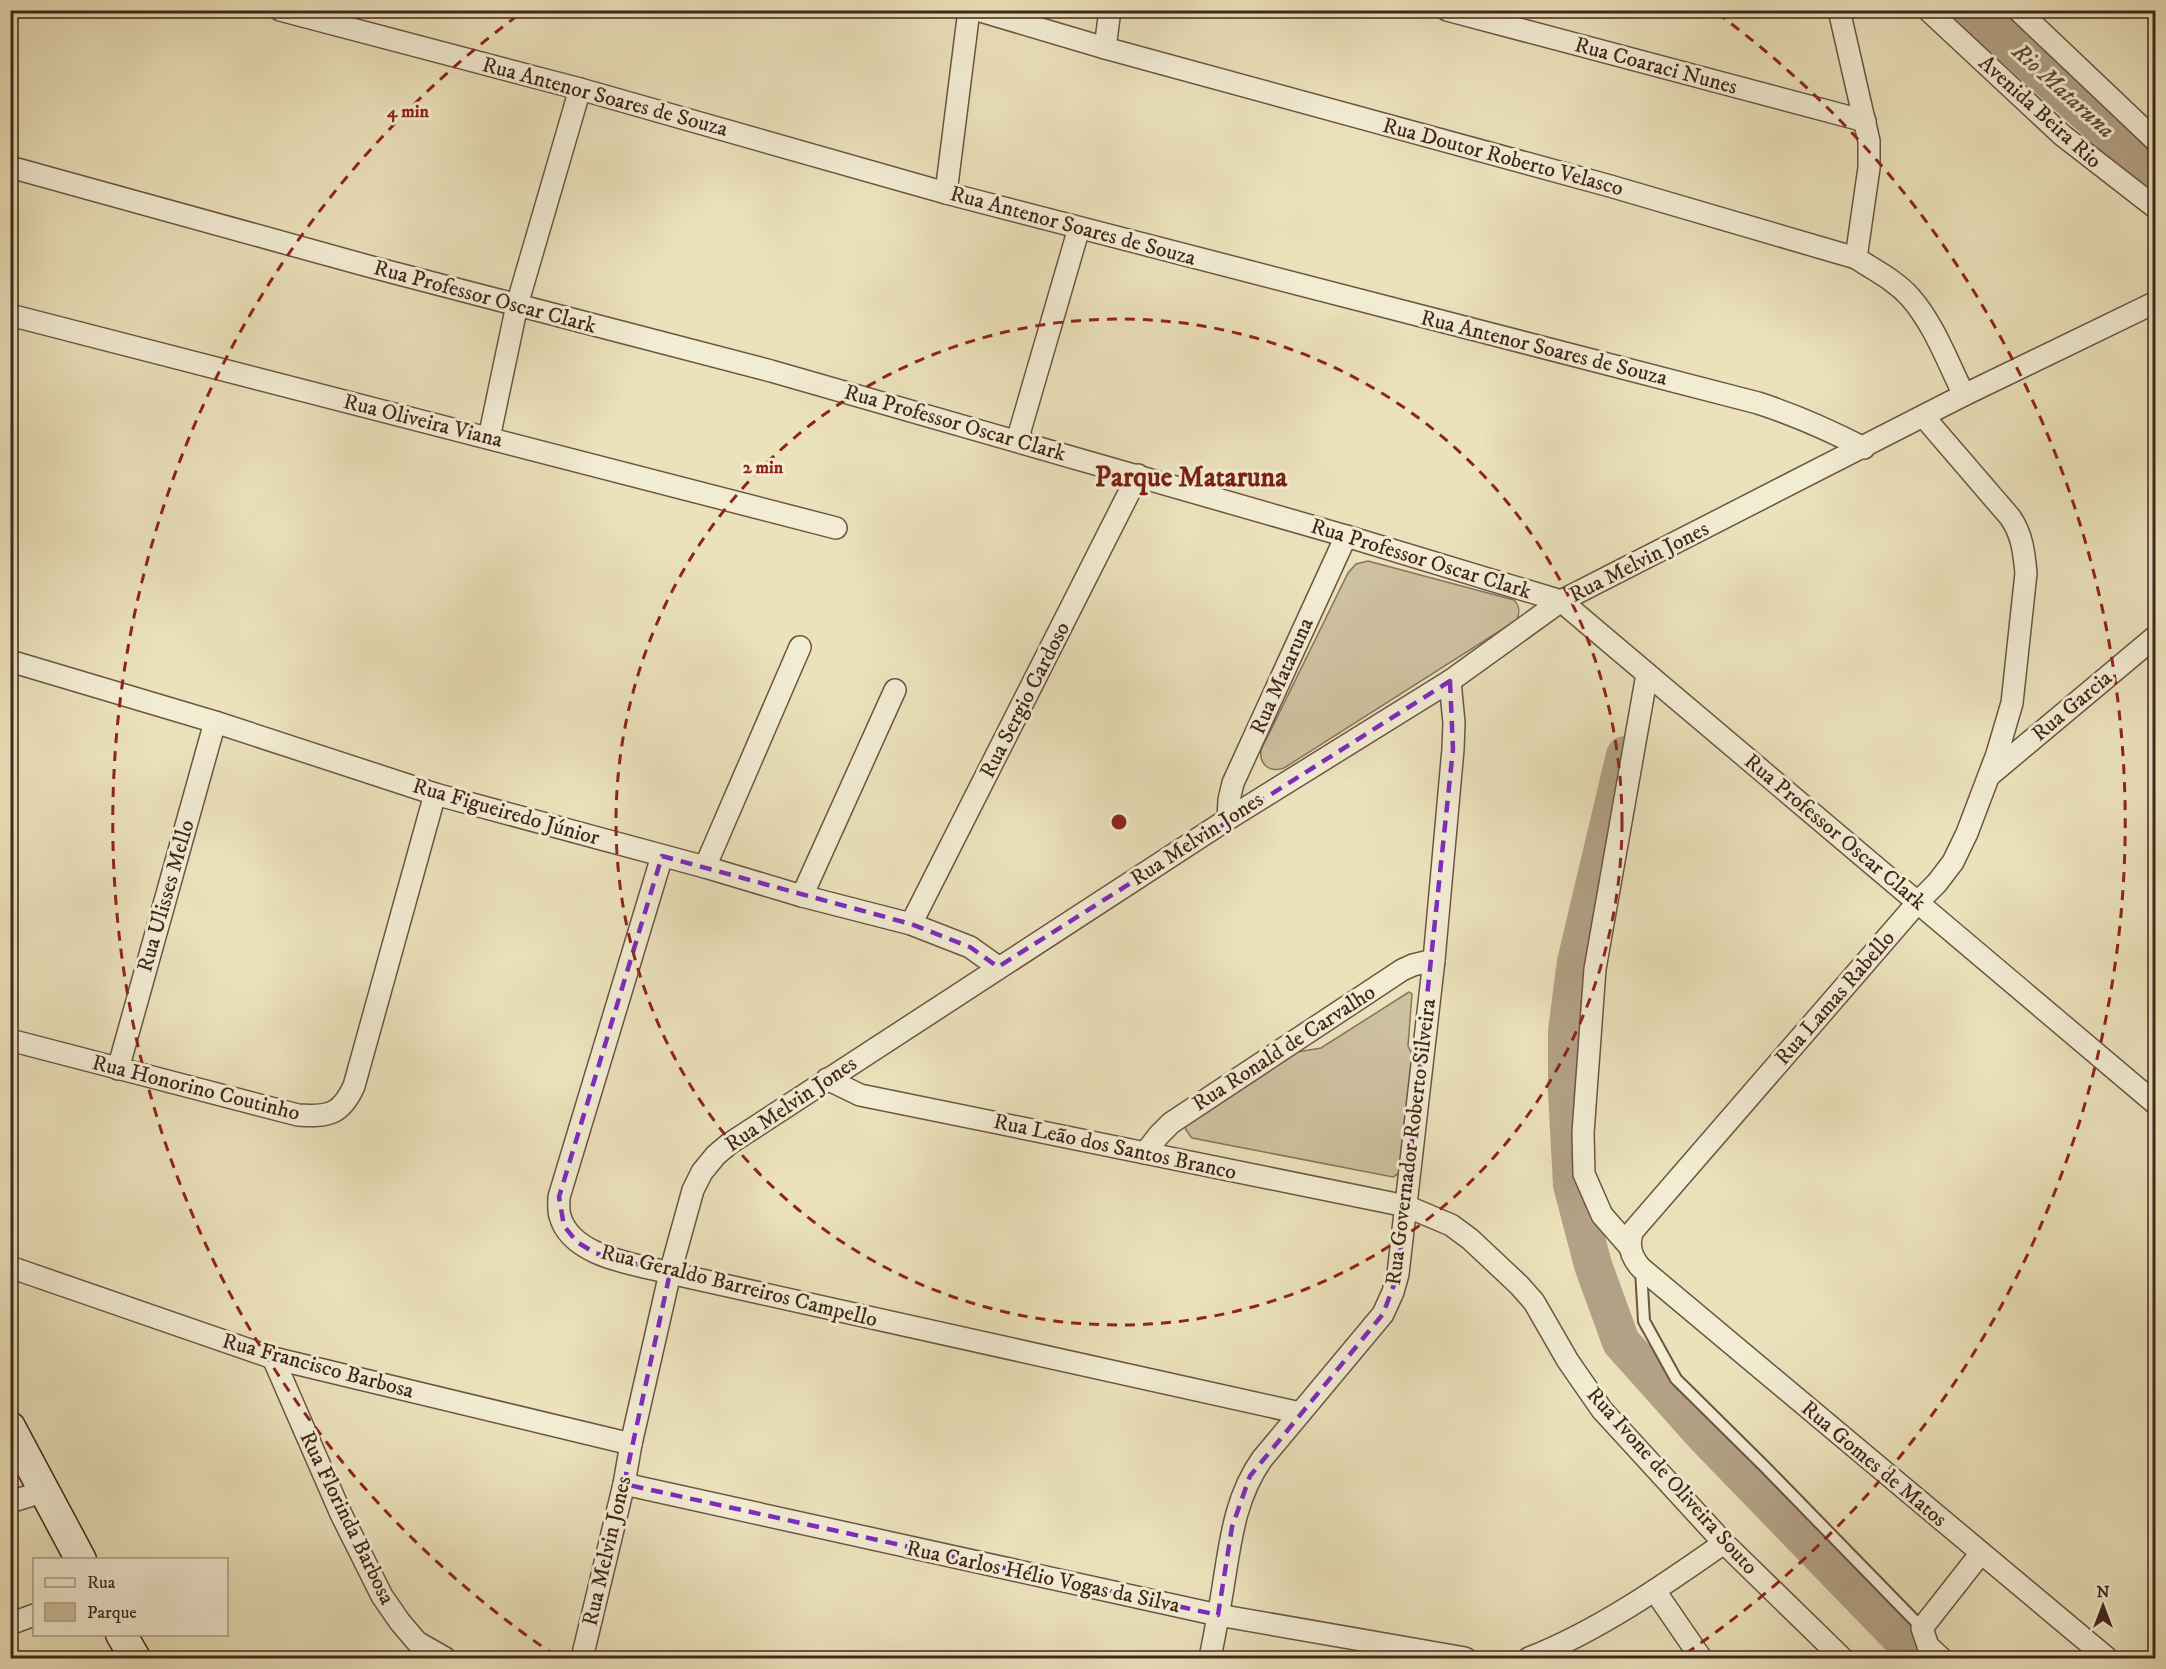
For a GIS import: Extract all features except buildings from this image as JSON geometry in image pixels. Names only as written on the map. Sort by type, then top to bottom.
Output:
[{"type":"main road","points":[[10,1427],[80,1558]]},
{"type":"main road","points":[[122,1636],[135,1659]]},
{"type":"street","name":"Rua Antenor Soares de Souza","points":[[280,10],[580,89],[946,193],[1758,403],[1788,412],[1864,448]]},
{"type":"street","points":[[946,193],[969,10]]},
{"type":"street","name":"Rua Doutor Roberto Velasco","points":[[977,10],[1105,48],[1610,186],[1856,258],[1892,281],[1910,297],[1928,324],[1964,395]]},
{"type":"street","points":[[1105,48],[1110,10]]},
{"type":"street","name":"Rua Coaraci Nunes","points":[[1447,10],[1864,121]]},
{"type":"street","points":[[1839,10],[1869,141],[1869,168],[1856,258]]},
{"type":"street","name":"Avenida Beira Rio","points":[[1928,10],[2062,135],[2156,208]]},
{"type":"street","points":[[2018,10],[2156,141]]},
{"type":"street","points":[[489,438],[517,305],[580,89]]},
{"type":"street","name":"Rua Professor Oscar Clark","points":[[10,167],[517,305],[771,371],[1138,475],[1561,601],[2156,1104]]},
{"type":"street","points":[[1017,441],[1079,228]]},
{"type":"street","name":"Rua Melvin Jones","points":[[582,1659],[624,1484],[670,1273],[693,1190],[702,1172],[716,1155],[729,1144],[998,967],[1228,819],[1450,681],[1561,601],[1964,395],[2156,302]]},
{"type":"street","name":"Rua Oliveira Viana","points":[[10,315],[836,528]]},
{"type":"street","name":"Rua Lamas Rabello","points":[[1630,1246],[1634,1231],[1937,883],[1953,862],[1989,776],[2012,703],[2026,573],[2024,552],[2021,536],[2010,517],[1924,417]]},
{"type":"street","name":"Rua Sergio Cardoso","points":[[911,924],[1138,475]]},
{"type":"street","name":"Rua Mataruna","points":[[1228,819],[1228,800],[1233,783],[1346,536]]},
{"type":"street","name":"Rua Garcia","points":[[1989,776],[2156,636]]},
{"type":"street","points":[[705,867],[800,647]]},
{"type":"street","name":"Rua Figueiredo Júnior","points":[[10,661],[215,722],[435,794],[911,924],[970,947],[998,967]]},
{"type":"street","points":[[1641,1268],[1632,1255],[1630,1246],[1602,1215],[1584,1174],[1583,1133],[1595,969],[1647,674]]},
{"type":"street","name":"Rua Governador Roberto Silveira","points":[[1210,1659],[1232,1527],[1239,1501],[1250,1476],[1383,1314],[1398,1274],[1434,960],[1453,749],[1454,723],[1450,681]]},
{"type":"street","points":[[802,896],[895,690]]},
{"type":"street","name":"Rua Ulisses Mello","points":[[118,1069],[215,722]]},
{"type":"street","name":"Rua Honorino Coutinho","points":[[10,1040],[298,1115],[319,1116],[332,1113],[347,1100],[354,1086],[435,794]]},
{"type":"street","name":"Rua Geraldo Barreiros Campello","points":[[662,856],[559,1197],[559,1214],[564,1226],[577,1242],[596,1253],[670,1273],[1300,1413]]},
{"type":"street","name":"Rua Ronald de Carvalho","points":[[1145,1153],[1158,1135],[1171,1123],[1402,970],[1434,960]]},
{"type":"street","name":"Rua Leão dos Santos Branco","points":[[827,1079],[860,1095],[1406,1206]]},
{"type":"street","name":"Rua Ivone de Oliveira Souto","points":[[1406,1206],[1451,1225],[1470,1239],[1519,1285],[1534,1302],[1568,1361],[1602,1410],[1724,1543],[1842,1659]]},
{"type":"street","name":"Rua Francisco Barbosa","points":[[10,1267],[273,1358],[631,1444]]},
{"type":"street","name":"Rua Gomes de Matos","points":[[1641,1268],[2107,1659]]},
{"type":"street","name":"Rua Florinda Barbosa","points":[[273,1358],[340,1514],[382,1596],[417,1642],[445,1659]]},
{"type":"street","name":"Rua Carlos Hélio Vogas da Silva","points":[[624,1484],[1218,1615],[1465,1659]]},
{"type":"street","points":[[10,1502],[45,1491]]},
{"type":"street","points":[[1529,1659],[1556,1654],[1724,1543]]},
{"type":"street","points":[[1941,1659],[1928,1646],[1922,1628],[1981,1553]]},
{"type":"street","points":[[1655,1590],[1701,1659]]},
{"type":"street","points":[[10,1624],[33,1615]]},
{"type":"lane","points":[[1641,1268],[1644,1321],[1676,1379],[1922,1628]]},
{"type":"highlighted area","points":[[1450,681],[1453,749],[1398,1274],[1383,1314],[1250,1476],[1232,1527],[1218,1615],[624,1484],[670,1273],[595,1253],[577,1242],[564,1226],[559,1197],[662,856],[911,924],[970,947],[998,967]]},
{"type":"green space","points":[[1368,561],[1514,600],[1519,609],[1517,620],[1284,768],[1270,768],[1262,760],[1261,750],[1348,573],[1356,564]]},
{"type":"green space","points":[[1409,992],[1412,994],[1408,1046],[1415,1061],[1403,1171],[1393,1177],[1192,1138],[1186,1130],[1185,1125],[1291,1053],[1321,1048]]},
{"type":"waterway","name":"Rio Mataruna","points":[[1972,10],[2119,142],[2156,169]]},
{"type":"waterway","points":[[1625,755],[1576,962],[1567,1031],[1567,1092],[1572,1185],[1593,1265],[1621,1342],[1705,1436],[1920,1658]]},
{"type":"district","name":"Parque Mataruna","points":[[1191,477]]}]
